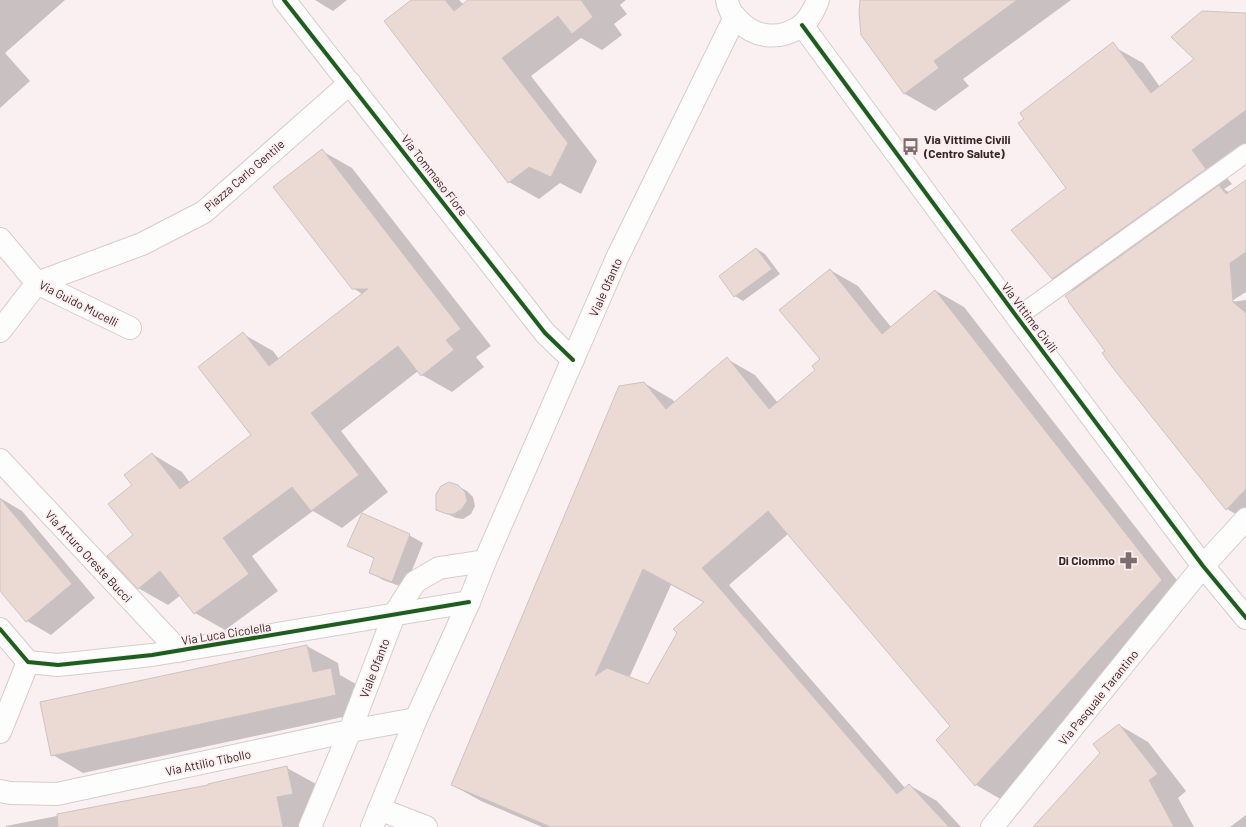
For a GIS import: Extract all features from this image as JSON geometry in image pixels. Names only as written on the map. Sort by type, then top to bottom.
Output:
[{"type":"street","name":"Via Tommaso Fiore","points":[[284,0],[545,333],[573,360]]},
{"type":"street","points":[[731,9],[746,28],[759,34],[774,36],[789,33],[802,25],[812,14],[818,0]]},
{"type":"street","name":"Viale Ofanto","points":[[376,818],[416,719],[469,602],[485,561],[617,258],[731,9]]},
{"type":"street","name":"Via Vittime Civili","points":[[802,25],[1203,566],[1246,618]]},
{"type":"street","name":"Piazza Carlo Gentile","points":[[37,283],[142,244],[204,212],[350,83]]},
{"type":"street","name":"Via Guido Mucelli","points":[[0,239],[37,283],[130,328]]},
{"type":"street","points":[[0,331],[37,283]]},
{"type":"street","name":"Via Arturo Oreste Bucci","points":[[0,460],[179,651]]},
{"type":"street","name":"Via Pasquale Tarantino","points":[[992,827],[1203,566],[1246,519]]},
{"type":"street","name":"Viale Ofanto","points":[[310,827],[350,731],[394,615],[415,582],[439,568],[485,561]]},
{"type":"street","name":"Via Luca Cicolella","points":[[28,662],[58,665],[113,660],[179,651],[469,602]]},
{"type":"street","points":[[0,629],[28,662],[0,732]]},
{"type":"street","name":"Via Attilio Tibollo","points":[[0,791],[11,793],[57,794],[350,731],[416,719]]},
{"type":"street","points":[[376,818],[426,827]]},
{"type":"lane","points":[[1017,317],[1246,153]]},
{"type":"building","points":[[411,0],[445,0],[454,11],[468,0],[581,0],[593,17],[572,34],[558,16],[502,58],[568,143],[551,177],[529,167],[508,183],[384,21]]},
{"type":"building","points":[[860,0],[1017,0],[934,61],[939,68],[904,94],[861,35],[859,13]]},
{"type":"building","points":[[1202,11],[1246,13],[1246,110],[1192,150],[1206,169],[1052,279],[1011,230],[1066,188],[1018,123],[1024,119],[1020,113],[1113,42],[1151,93],[1194,59],[1171,37]]},
{"type":"building","points":[[322,149],[461,329],[446,340],[454,350],[421,376],[398,346],[311,413],[359,475],[311,511],[292,487],[223,538],[249,574],[194,614],[160,571],[138,589],[107,556],[133,535],[108,504],[132,485],[124,475],[152,453],[180,489],[251,435],[198,367],[243,332],[269,366],[368,289],[352,289],[273,187]]},
{"type":"building","points":[[1246,180],[1246,252],[1230,263],[1233,302],[1246,313],[1246,489],[1226,510],[1113,368],[1102,353],[1105,351],[1065,296],[1219,185],[1226,194]]},
{"type":"building","points":[[756,248],[772,269],[734,297],[719,276]]},
{"type":"building","points":[[830,269],[882,334],[935,290],[1162,580],[975,786],[936,740],[950,726],[768,511],[702,568],[897,794],[909,784],[949,827],[551,827],[451,785],[619,386],[644,382],[666,409],[727,357],[769,409],[815,370],[812,366],[820,359],[779,310]],"holes":[[[643,569],[704,602],[673,629],[677,633],[648,684],[607,668],[595,676]]]},
{"type":"building","points":[[449,482],[458,485],[465,492],[467,501],[462,509],[454,514],[447,514],[436,510],[436,494],[441,486]]},
{"type":"building","points":[[0,498],[72,584],[26,622],[0,591]]},
{"type":"building","points":[[362,513],[410,534],[392,582],[369,573],[374,558],[347,546]]},
{"type":"building","points":[[307,645],[313,672],[331,668],[336,695],[51,756],[40,702]]},
{"type":"building","points":[[1119,724],[1158,774],[1149,780],[1174,827],[1033,827],[1100,753],[1093,744]]},
{"type":"building","points":[[287,766],[293,794],[277,797],[283,827],[58,827],[57,814],[208,785]]},
{"type":"cycle path","points":[[284,0],[545,333],[573,360]]},
{"type":"cycle path","points":[[802,25],[1203,566],[1246,618]]},
{"type":"cycle path","points":[[0,629],[28,662],[58,665],[152,655],[469,602]]},
{"type":"place","name":"Via Vittime Civili (Centro Salute)","points":[[911,146]]},
{"type":"place","name":"Di Ciommo","points":[[1128,560]]}]
